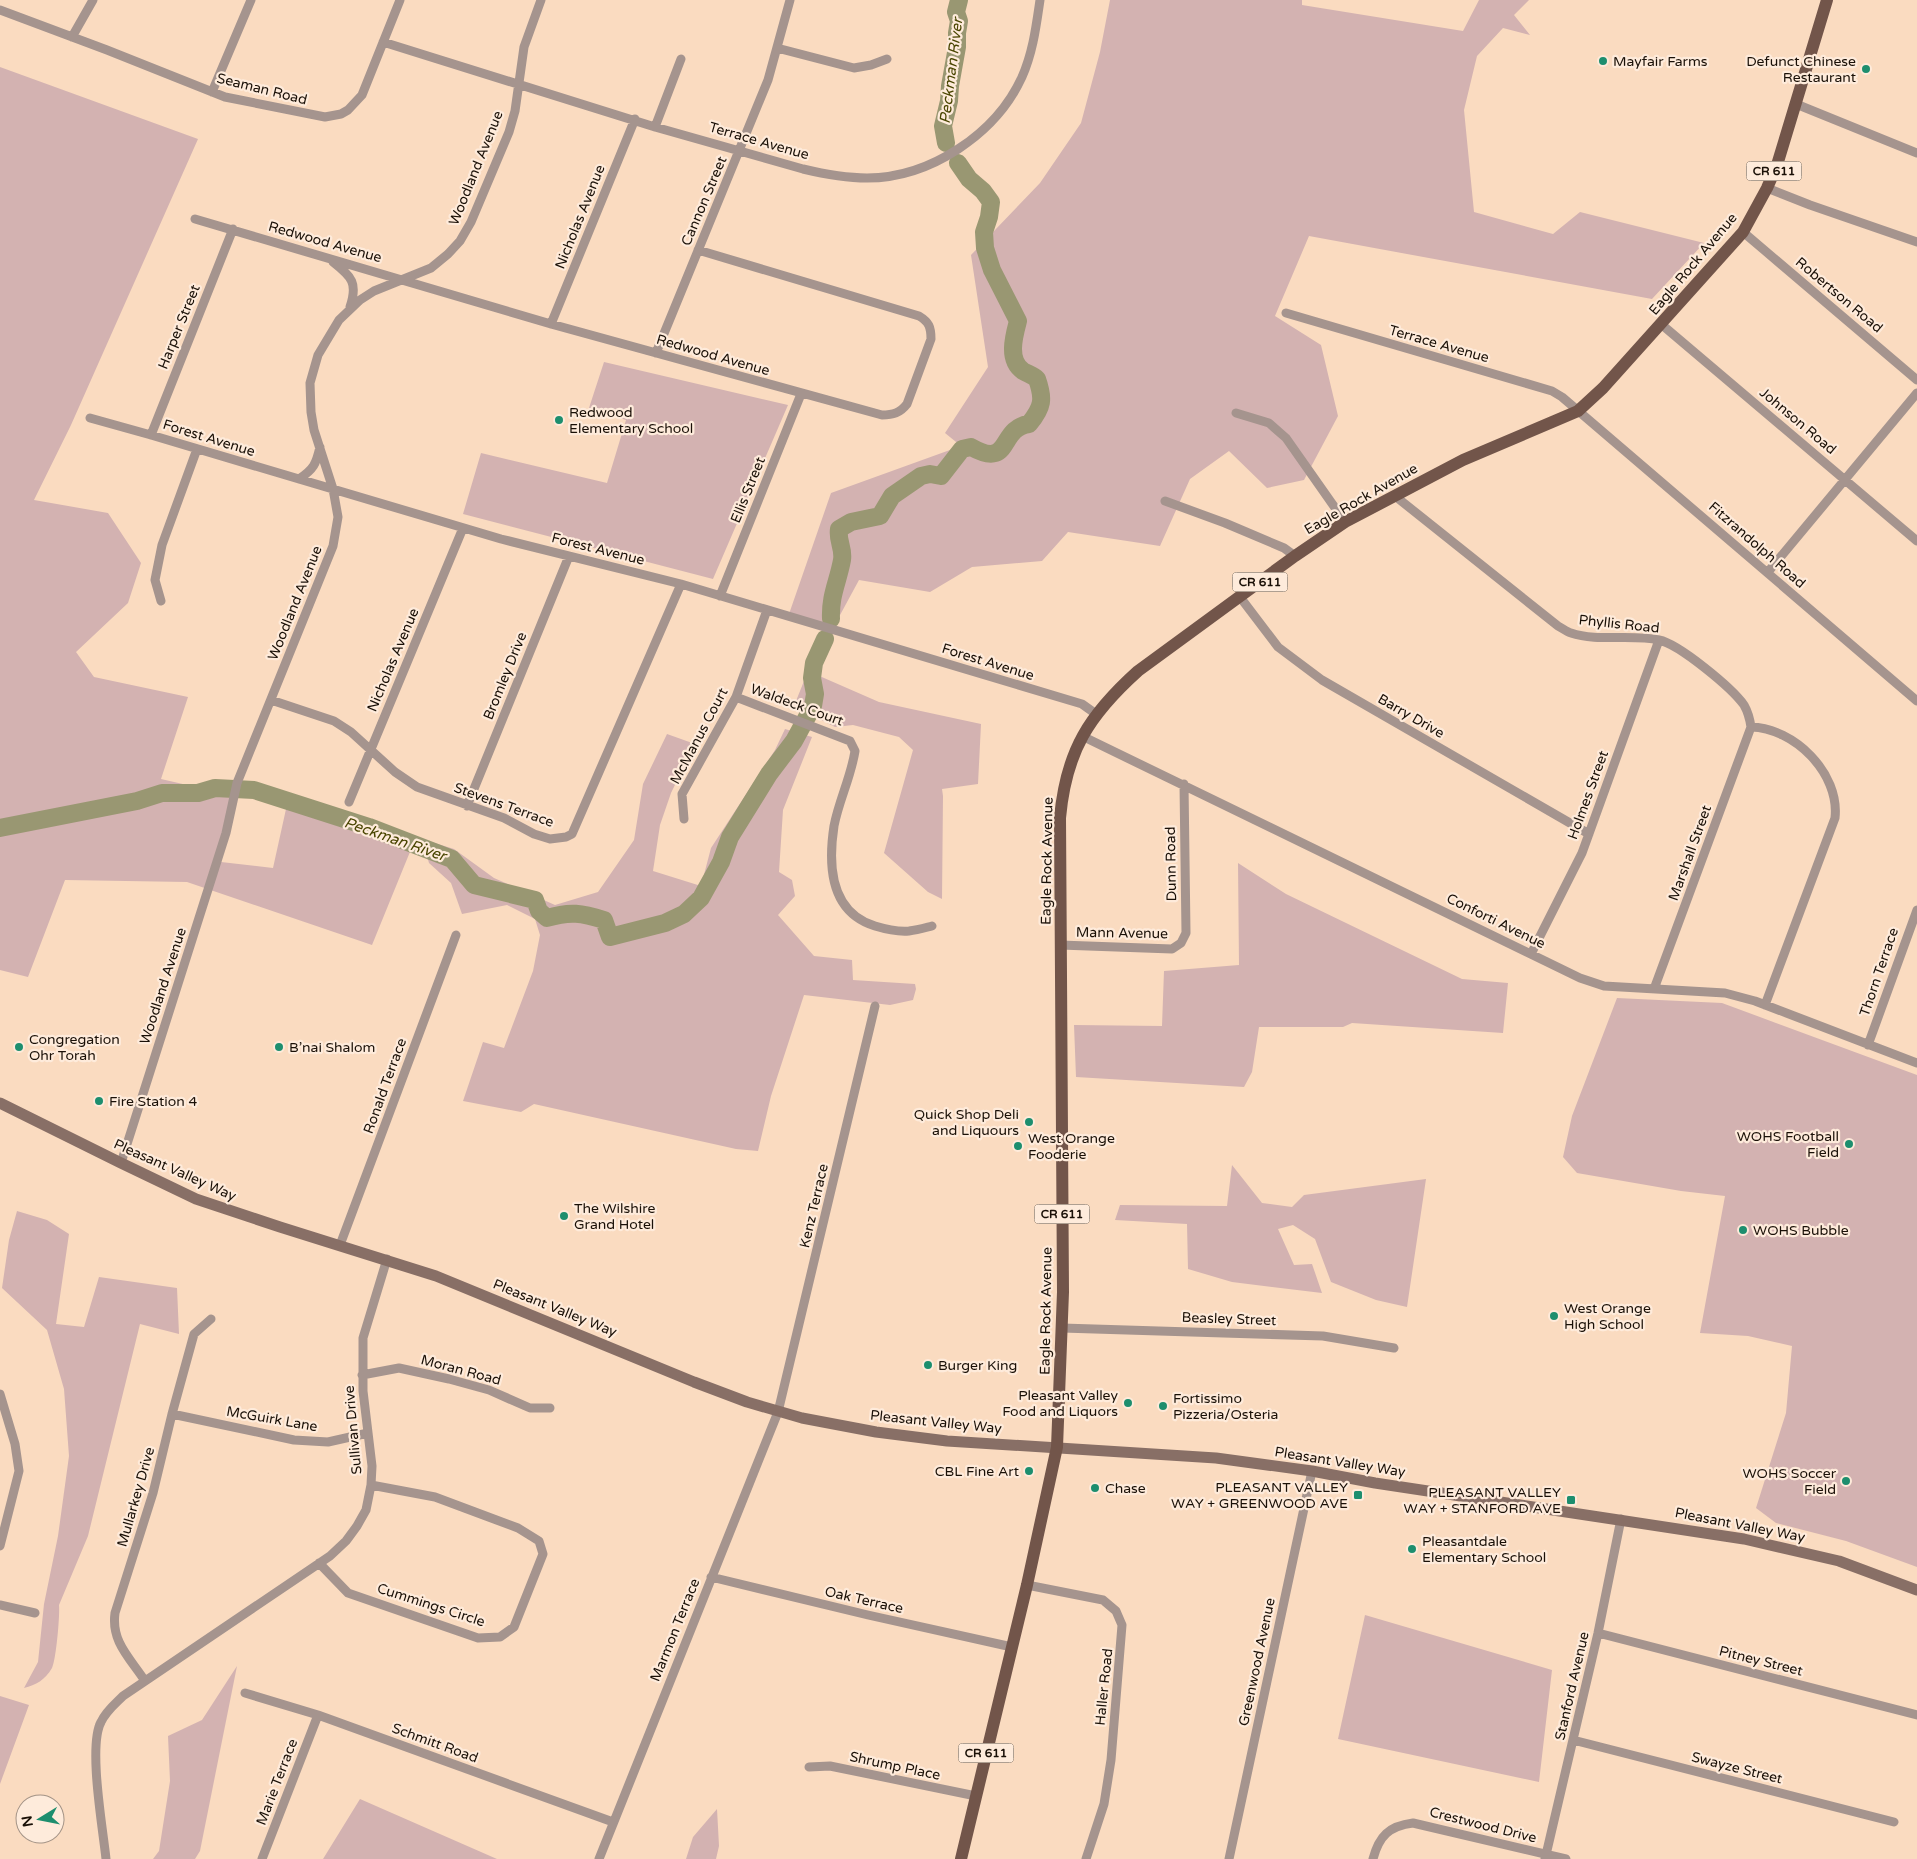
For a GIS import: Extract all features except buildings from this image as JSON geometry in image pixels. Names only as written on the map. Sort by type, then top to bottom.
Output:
[{"type":"main road","name":"Eagle Rock Avenue","points":[[961,1859],[1027,1585],[1057,1447],[1062,1328],[1060,945],[1062,802],[1068,770],[1082,736],[1096,714],[1116,691],[1138,671],[1295,556],[1346,522],[1463,460],[1578,411],[1603,388],[1742,232],[1767,188],[1777,165],[1827,0]]},
{"type":"main road","name":"Pleasant Valley Way","points":[[0,1104],[120,1164],[221,1208],[436,1276],[694,1382],[778,1412],[876,1432],[947,1441],[1218,1459],[1312,1471],[1375,1483],[1621,1519],[1783,1547],[1839,1561],[1917,1590]]},
{"type":"street","points":[[72,37],[93,0]]},
{"type":"street","points":[[212,92],[250,0]]},
{"type":"street","name":"Seaman Road","points":[[0,10],[225,97],[321,117],[341,114],[355,105],[362,95],[400,0]]},
{"type":"street","name":"Woodland Avenue","points":[[120,1164],[226,834],[236,788],[333,546],[338,517],[333,489],[314,430],[311,412],[310,383],[318,355],[339,320],[360,300],[374,291],[430,268],[448,254],[460,241],[471,222],[509,132],[520,84],[524,47],[541,0]]},
{"type":"street","name":"Cannon Street","points":[[656,353],[768,80],[790,0]]},
{"type":"street","name":"Terrace Avenue","points":[[383,42],[655,126],[824,174],[867,178],[907,172],[944,158],[976,135],[1000,112],[1021,79],[1029,60],[1040,0]]},
{"type":"street","points":[[777,48],[854,68],[871,65],[886,59]]},
{"type":"street","points":[[655,126],[681,59]]},
{"type":"street","points":[[1796,104],[1917,153]]},
{"type":"street","name":"Nicholas Avenue","points":[[551,324],[635,119]]},
{"type":"street","points":[[1767,188],[1917,242]]},
{"type":"street","name":"Redwood Avenue","points":[[195,219],[551,324],[801,394],[882,415],[892,415],[901,411],[907,404],[931,339],[931,329],[927,320],[698,250]]},
{"type":"street","name":"Harper Street","points":[[151,435],[233,229]]},
{"type":"street","name":"Robertson Road","points":[[1742,232],[1917,380]]},
{"type":"street","points":[[329,259],[348,273],[354,283],[354,296],[349,310]]},
{"type":"street","name":"Terrace Avenue","points":[[1286,313],[1552,391],[1578,411]]},
{"type":"street","name":"Johnson Road","points":[[1662,324],[1917,541]]},
{"type":"street","points":[[1768,572],[1917,393]]},
{"type":"street","name":"Ellis Street","points":[[720,596],[801,394]]},
{"type":"street","name":"Fitzrandolph Road","points":[[1578,411],[1917,701]]},
{"type":"street","points":[[1236,413],[1269,423],[1286,438],[1346,522]]},
{"type":"street","name":"Forest Avenue","points":[[90,418],[463,528],[681,584],[1082,704],[1096,714]]},
{"type":"street","points":[[299,479],[316,464],[320,446]]},
{"type":"street","points":[[160,601],[155,580],[162,545],[197,449]]},
{"type":"street","name":"Phyllis Road","points":[[1395,496],[1558,626],[1571,633],[1659,640],[1673,646],[1706,669],[1744,705],[1750,718],[1751,727]]},
{"type":"street","points":[[1165,501],[1225,523],[1284,548],[1295,556]]},
{"type":"street","name":"Nicholas Avenue","points":[[349,802],[463,528]]},
{"type":"street","name":"Bromley Drive","points":[[467,806],[569,556]]},
{"type":"street","name":"Stevens Terrace","points":[[271,700],[334,721],[351,732],[395,772],[418,787],[504,818],[534,834],[550,839],[566,837],[572,834],[681,584]]},
{"type":"street","name":"Barry Drive","points":[[1240,597],[1278,647],[1322,680],[1589,834]]},
{"type":"street","name":"McManus Court","points":[[684,819],[682,794],[736,697],[767,610]]},
{"type":"street","name":"Holmes Street","points":[[1531,954],[1582,853],[1659,640]]},
{"type":"street","name":"Waldeck Court","points":[[736,697],[846,738],[854,746],[855,752],[840,801],[832,843],[834,884],[841,901],[865,923],[885,929],[908,931],[932,926]]},
{"type":"street","points":[[1751,727],[1765,727],[1777,731],[1793,740],[1807,752],[1824,774],[1833,792],[1836,805],[1835,818],[1765,1005]]},
{"type":"street","name":"Marshall Street","points":[[1654,989],[1751,727]]},
{"type":"street","name":"Conforti Avenue","points":[[1082,736],[1580,978],[1604,986],[1725,993],[1765,1005],[1917,1064]]},
{"type":"street","name":"Dunn Road","points":[[1181,943],[1186,934],[1184,784]]},
{"type":"street","name":"Thorn Terrace","points":[[1868,1045],[1917,910]]},
{"type":"street","name":"Ronald Terrace","points":[[340,1245],[456,935]]},
{"type":"street","name":"Mann Avenue","points":[[1060,945],[1172,949],[1181,943]]},
{"type":"street","name":"Kenz Terrace","points":[[778,1412],[875,1006]]},
{"type":"street","name":"Sullivan Drive","points":[[145,1681],[330,1556],[346,1541],[357,1526],[366,1510],[371,1485],[372,1466],[362,1375],[363,1338],[387,1259]]},
{"type":"street","name":"Mullarkey Drive","points":[[145,1681],[117,1639],[113,1627],[115,1613],[153,1493],[194,1334],[211,1319]]},
{"type":"street","name":"Beasley Street","points":[[1062,1328],[1322,1336],[1394,1348]]},
{"type":"street","name":"Moran Road","points":[[362,1375],[399,1368],[489,1390],[530,1408],[550,1408]]},
{"type":"street","points":[[0,1394],[15,1444],[19,1471],[4,1510],[0,1546]]},
{"type":"street","name":"Marmon Terrace","points":[[599,1859],[778,1412]]},
{"type":"street","name":"McGuirk Lane","points":[[172,1414],[294,1440],[328,1442],[368,1433]]},
{"type":"street","name":"Greenwood Avenue","points":[[1229,1859],[1312,1471]]},
{"type":"street","name":"Cummings Circle","points":[[319,1563],[348,1593],[478,1638],[500,1637],[514,1627],[543,1554],[539,1541],[518,1528],[435,1497],[371,1485]]},
{"type":"street","name":"Stanford Avenue","points":[[1546,1857],[1598,1633],[1621,1519]]},
{"type":"street","name":"Oak Terrace","points":[[711,1578],[1012,1646]]},
{"type":"street","name":"Haller Road","points":[[1027,1585],[1103,1600],[1116,1611],[1122,1625],[1121,1652],[1107,1786],[1104,1804],[1086,1859]]},
{"type":"street","points":[[0,1605],[34,1613]]},
{"type":"street","name":"Pitney Street","points":[[1598,1633],[1917,1715]]},
{"type":"street","points":[[106,1859],[95,1763],[100,1723],[108,1710],[123,1696],[145,1681]]},
{"type":"street","name":"Schmitt Road","points":[[245,1693],[318,1715],[613,1822]]},
{"type":"street","name":"Marie Terrace","points":[[262,1859],[318,1715]]},
{"type":"street","name":"Swayze Street","points":[[1573,1740],[1894,1822]]},
{"type":"street","name":"Shrump Place","points":[[809,1767],[830,1766],[976,1796]]},
{"type":"street","name":"Crestwood Drive","points":[[1372,1859],[1376,1845],[1388,1832],[1396,1827],[1413,1823],[1546,1857],[1566,1859]]},
{"type":"shaded area","points":[[1110,0],[1302,0],[1302,5],[1463,31],[1479,0],[1529,0],[1514,15],[1530,35],[1503,28],[1477,56],[1464,110],[1474,212],[1553,234],[1580,212],[1704,243],[1652,299],[1309,236],[1275,316],[1321,345],[1338,416],[1304,480],[1267,488],[1229,451],[1190,479],[1160,546],[1068,532],[1042,561],[972,567],[930,592],[859,580],[833,628],[789,614],[831,493],[961,446],[945,433],[988,367],[971,255],[1040,183],[1081,123],[1100,52]]},
{"type":"shaded area","points":[[0,67],[198,139],[71,425],[34,500],[108,513],[141,563],[128,603],[76,652],[94,677],[188,697],[161,779],[235,796],[221,862],[273,868],[288,800],[414,842],[372,945],[187,882],[65,880],[28,977],[0,970]]},
{"type":"shaded area","points":[[604,362],[788,405],[713,579],[463,514],[481,453],[607,483],[626,420],[589,408]]},
{"type":"shaded area","points":[[808,671],[879,702],[981,724],[978,784],[942,789],[942,899],[928,892],[884,853],[913,750],[899,737],[853,725],[835,727],[794,706]]},
{"type":"shaded area","points":[[785,729],[812,737],[783,810],[779,872],[792,880],[795,896],[778,915],[814,956],[852,960],[853,980],[915,984],[916,989],[913,1000],[890,1005],[804,995],[771,1096],[758,1151],[736,1149],[534,1104],[521,1112],[463,1101],[483,1042],[504,1048],[533,971],[540,935],[535,919],[507,905],[462,914],[451,883],[429,863],[422,839],[454,849],[494,878],[555,905],[598,892],[634,840],[643,784],[667,734],[695,744],[671,793],[660,825],[653,871],[701,886],[711,848],[775,750]]},
{"type":"shaded area","points":[[1238,863],[1286,894],[1462,979],[1508,983],[1503,1033],[1352,1023],[1343,1027],[1259,1027],[1252,1072],[1244,1087],[1076,1077],[1074,1025],[1162,1026],[1164,971],[1239,965]]},
{"type":"shaded area","points":[[1617,998],[1722,1003],[1917,1075],[1917,1567],[1846,1541],[1776,1523],[1756,1508],[1786,1413],[1792,1346],[1748,1336],[1700,1333],[1725,1196],[1681,1191],[1577,1173],[1563,1157],[1572,1116]]},
{"type":"shaded area","points":[[1232,1165],[1262,1203],[1292,1207],[1304,1195],[1426,1179],[1407,1307],[1376,1300],[1331,1282],[1315,1239],[1293,1225],[1278,1229],[1294,1265],[1312,1264],[1322,1293],[1232,1282],[1188,1269],[1187,1224],[1115,1220],[1120,1205],[1227,1206]]},
{"type":"shaded area","points":[[17,1211],[47,1220],[69,1234],[56,1324],[84,1327],[99,1277],[177,1288],[179,1334],[140,1324],[88,1536],[59,1605],[57,1638],[52,1668],[36,1684],[24,1688],[38,1662],[44,1604],[58,1536],[69,1456],[64,1389],[47,1330],[2,1288],[9,1240]]},
{"type":"shaded area","points":[[1365,1615],[1552,1670],[1539,1782],[1338,1739]]},
{"type":"shaded area","points":[[237,1666],[200,1851],[195,1859],[153,1859],[159,1851],[170,1781],[168,1736],[202,1720]]},
{"type":"shaded area","points":[[0,1696],[29,1705],[0,1784]]},
{"type":"shaded area","points":[[360,1799],[497,1859],[323,1859]]},
{"type":"shaded area","points":[[717,1809],[719,1846],[716,1859],[686,1859],[693,1837]]},
{"type":"waterway","name":"Peckman River","points":[[946,143],[943,126],[949,101],[957,47],[959,21],[956,12],[959,0]]},
{"type":"waterway","name":"Peckman River","points":[[831,619],[833,596],[842,560],[839,529],[851,522],[880,516],[892,496],[921,476],[930,474],[941,476],[962,449],[971,447],[984,453],[993,454],[999,451],[1019,427],[1029,424],[1040,408],[1041,392],[1037,379],[1023,371],[1015,361],[1013,348],[1018,321],[992,270],[985,248],[984,232],[991,202],[983,191],[969,179],[958,163]]},
{"type":"waterway","name":"Peckman River","points":[[0,828],[137,801],[162,793],[198,793],[215,788],[254,790],[369,827],[452,859],[474,885],[535,900],[539,911],[547,918],[563,914],[576,914],[604,920],[610,937],[665,923],[684,914],[701,898],[721,862],[730,837],[769,774],[794,741],[813,706],[815,694],[812,678],[814,663],[825,639]]},
{"type":"place","name":"Mayfair Farms","points":[[1603,61]]},
{"type":"place","name":"Defunct Chinese Restaurant","points":[[1866,69]]},
{"type":"place","name":"Redwood Elementary School","points":[[559,420]]},
{"type":"place","name":"Congregation Ohr Torah","points":[[19,1047]]},
{"type":"place","name":"B’nai Shalom","points":[[279,1047]]},
{"type":"place","name":"Fire Station 4","points":[[99,1101]]},
{"type":"place","name":"Quick Shop Deli and Liquours","points":[[1029,1122]]},
{"type":"place","name":"WOHS Football Field","points":[[1849,1144]]},
{"type":"place","name":"West Orange Fooderie","points":[[1018,1146]]},
{"type":"place","name":"The Wilshire Grand Hotel","points":[[564,1216]]},
{"type":"place","name":"WOHS Bubble","points":[[1743,1230]]},
{"type":"place","name":"West Orange High School","points":[[1554,1316]]},
{"type":"place","name":"Burger King","points":[[928,1365]]},
{"type":"place","name":"Pleasant Valley Food and Liquors","points":[[1128,1403]]},
{"type":"place","name":"Fortissimo Pizzeria/Osteria","points":[[1163,1406]]},
{"type":"place","name":"CBL Fine Art","points":[[1029,1471]]},
{"type":"place","name":"WOHS Soccer Field","points":[[1846,1481]]},
{"type":"place","name":"Chase","points":[[1095,1488]]},
{"type":"place","name":"PLEASANT VALLEY WAY + GREENWOOD AVE","points":[[1358,1495]]},
{"type":"place","name":"PLEASANT VALLEY WAY + STANFORD AVE","points":[[1571,1500]]},
{"type":"place","name":"Pleasantdale Elementary School","points":[[1412,1549]]}]
